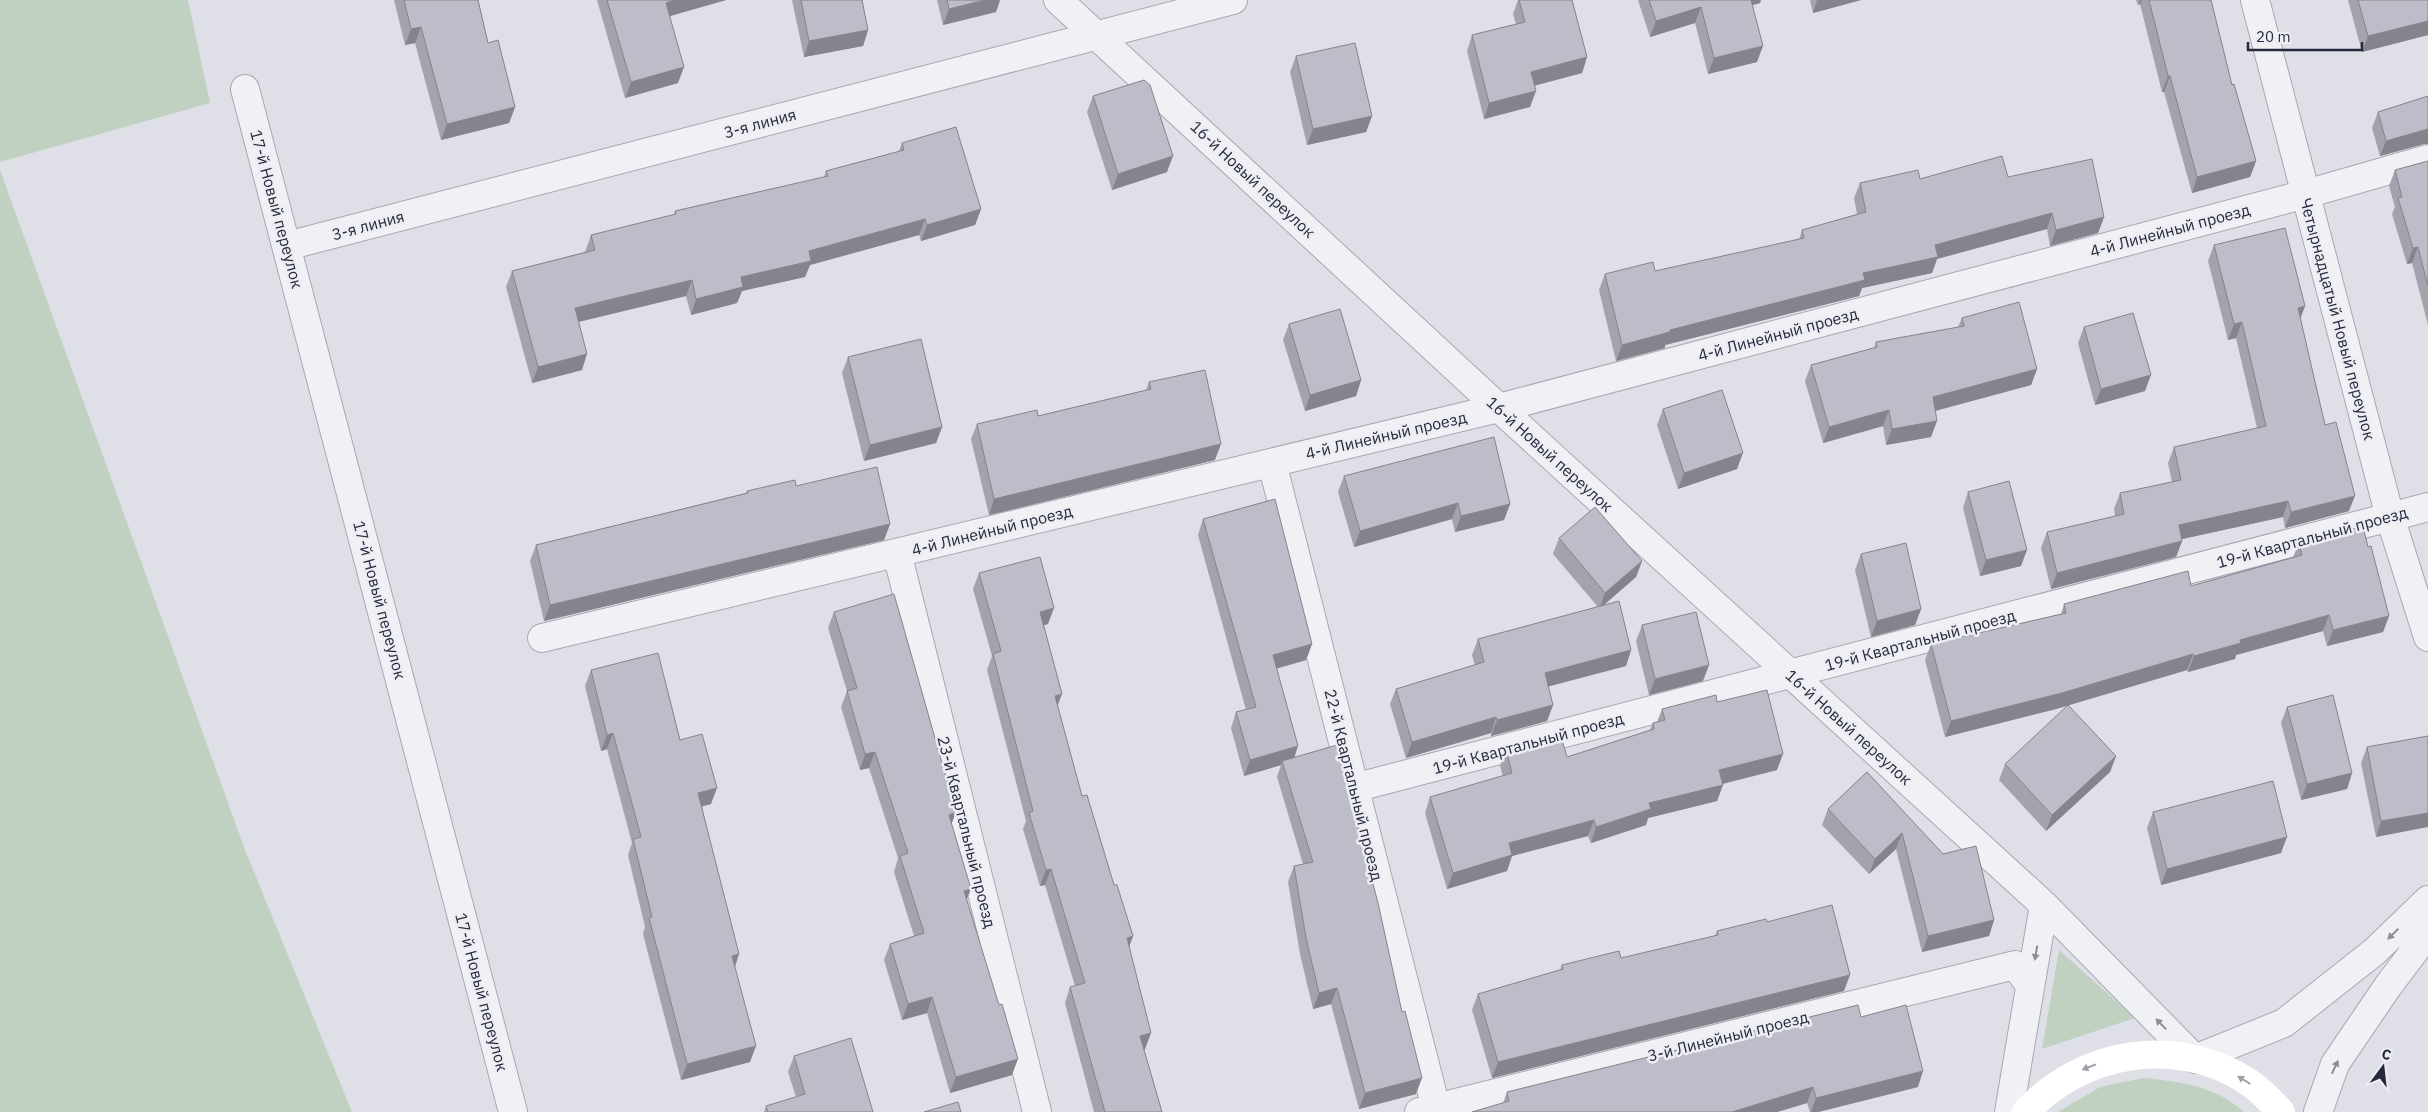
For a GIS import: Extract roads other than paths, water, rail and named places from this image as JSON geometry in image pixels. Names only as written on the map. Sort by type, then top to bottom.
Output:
[{"type":"main road","points":[[2026,1112],[2037,1100],[2059,1083],[2084,1068],[2139,1054],[2158,1054],[2195,1059],[2229,1071],[2248,1081],[2281,1112]]},
{"type":"street","name":"16-й Новый переулок","points":[[1058,0],[1499,408],[2044,905],[2195,1059]]},
{"type":"street","name":"3-я линия","points":[[287,246],[1232,0]]},
{"type":"street","name":"Четырнадцатый Новый переулок","points":[[2255,0],[2390,517],[2428,637]]},
{"type":"street","name":"17-й Новый переулок","points":[[245,89],[513,1112]]},
{"type":"street","name":"4-й Линейный проезд","points":[[542,638],[1499,408],[2306,194],[2428,159]]},
{"type":"street","name":"22-й Квартальный проезд","points":[[1272,463],[1354,788],[1427,1110]]},
{"type":"street","name":"19-й Квартальный проезд","points":[[1354,788],[2428,507]]},
{"type":"street","name":"23-й Квартальный проезд","points":[[897,553],[1037,1112]]},
{"type":"street","points":[[2195,1059],[2284,1024],[2374,952],[2428,900]]},
{"type":"street","points":[[2009,1112],[2044,905]]},
{"type":"street","points":[[2318,1112],[2335,1064],[2388,986],[2428,933]]},
{"type":"street","name":"3-й Линейный проезд","points":[[1427,1110],[2014,965],[2030,985]]}]
